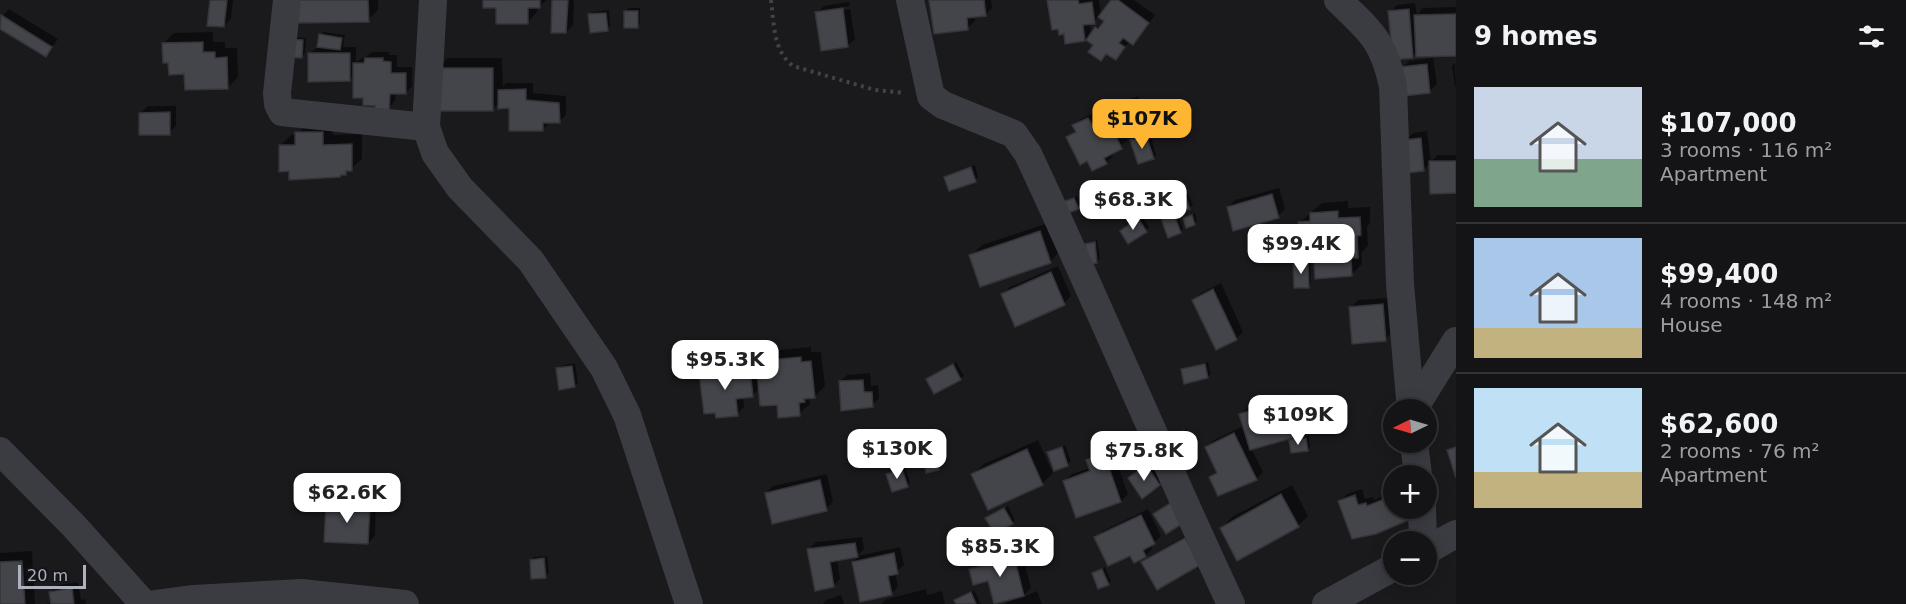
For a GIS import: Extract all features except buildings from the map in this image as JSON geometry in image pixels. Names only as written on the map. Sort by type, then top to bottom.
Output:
[{"type":"street","points":[[287,0],[277,93],[278,104],[282,111],[426,127]]},
{"type":"street","points":[[433,0],[426,127],[435,153],[460,188],[531,261],[604,368],[627,415],[689,604]]},
{"type":"street","points":[[910,0],[931,96],[943,105],[1014,134],[1028,154],[1092,290],[1167,466],[1231,604]]},
{"type":"street","points":[[1338,0],[1370,30],[1386,55],[1393,86],[1400,284],[1411,399]]},
{"type":"street","points":[[1419,399],[1456,341]]},
{"type":"street","points":[[0,451],[74,526],[144,604]]},
{"type":"street","points":[[1437,545],[1456,534]]},
{"type":"street","points":[[1326,604],[1383,573]]},
{"type":"street","points":[[156,604],[194,599],[301,598],[405,604]]},
{"type":"path","points":[[771,0],[778,46],[783,59],[793,66],[875,90],[931,96]]}]
